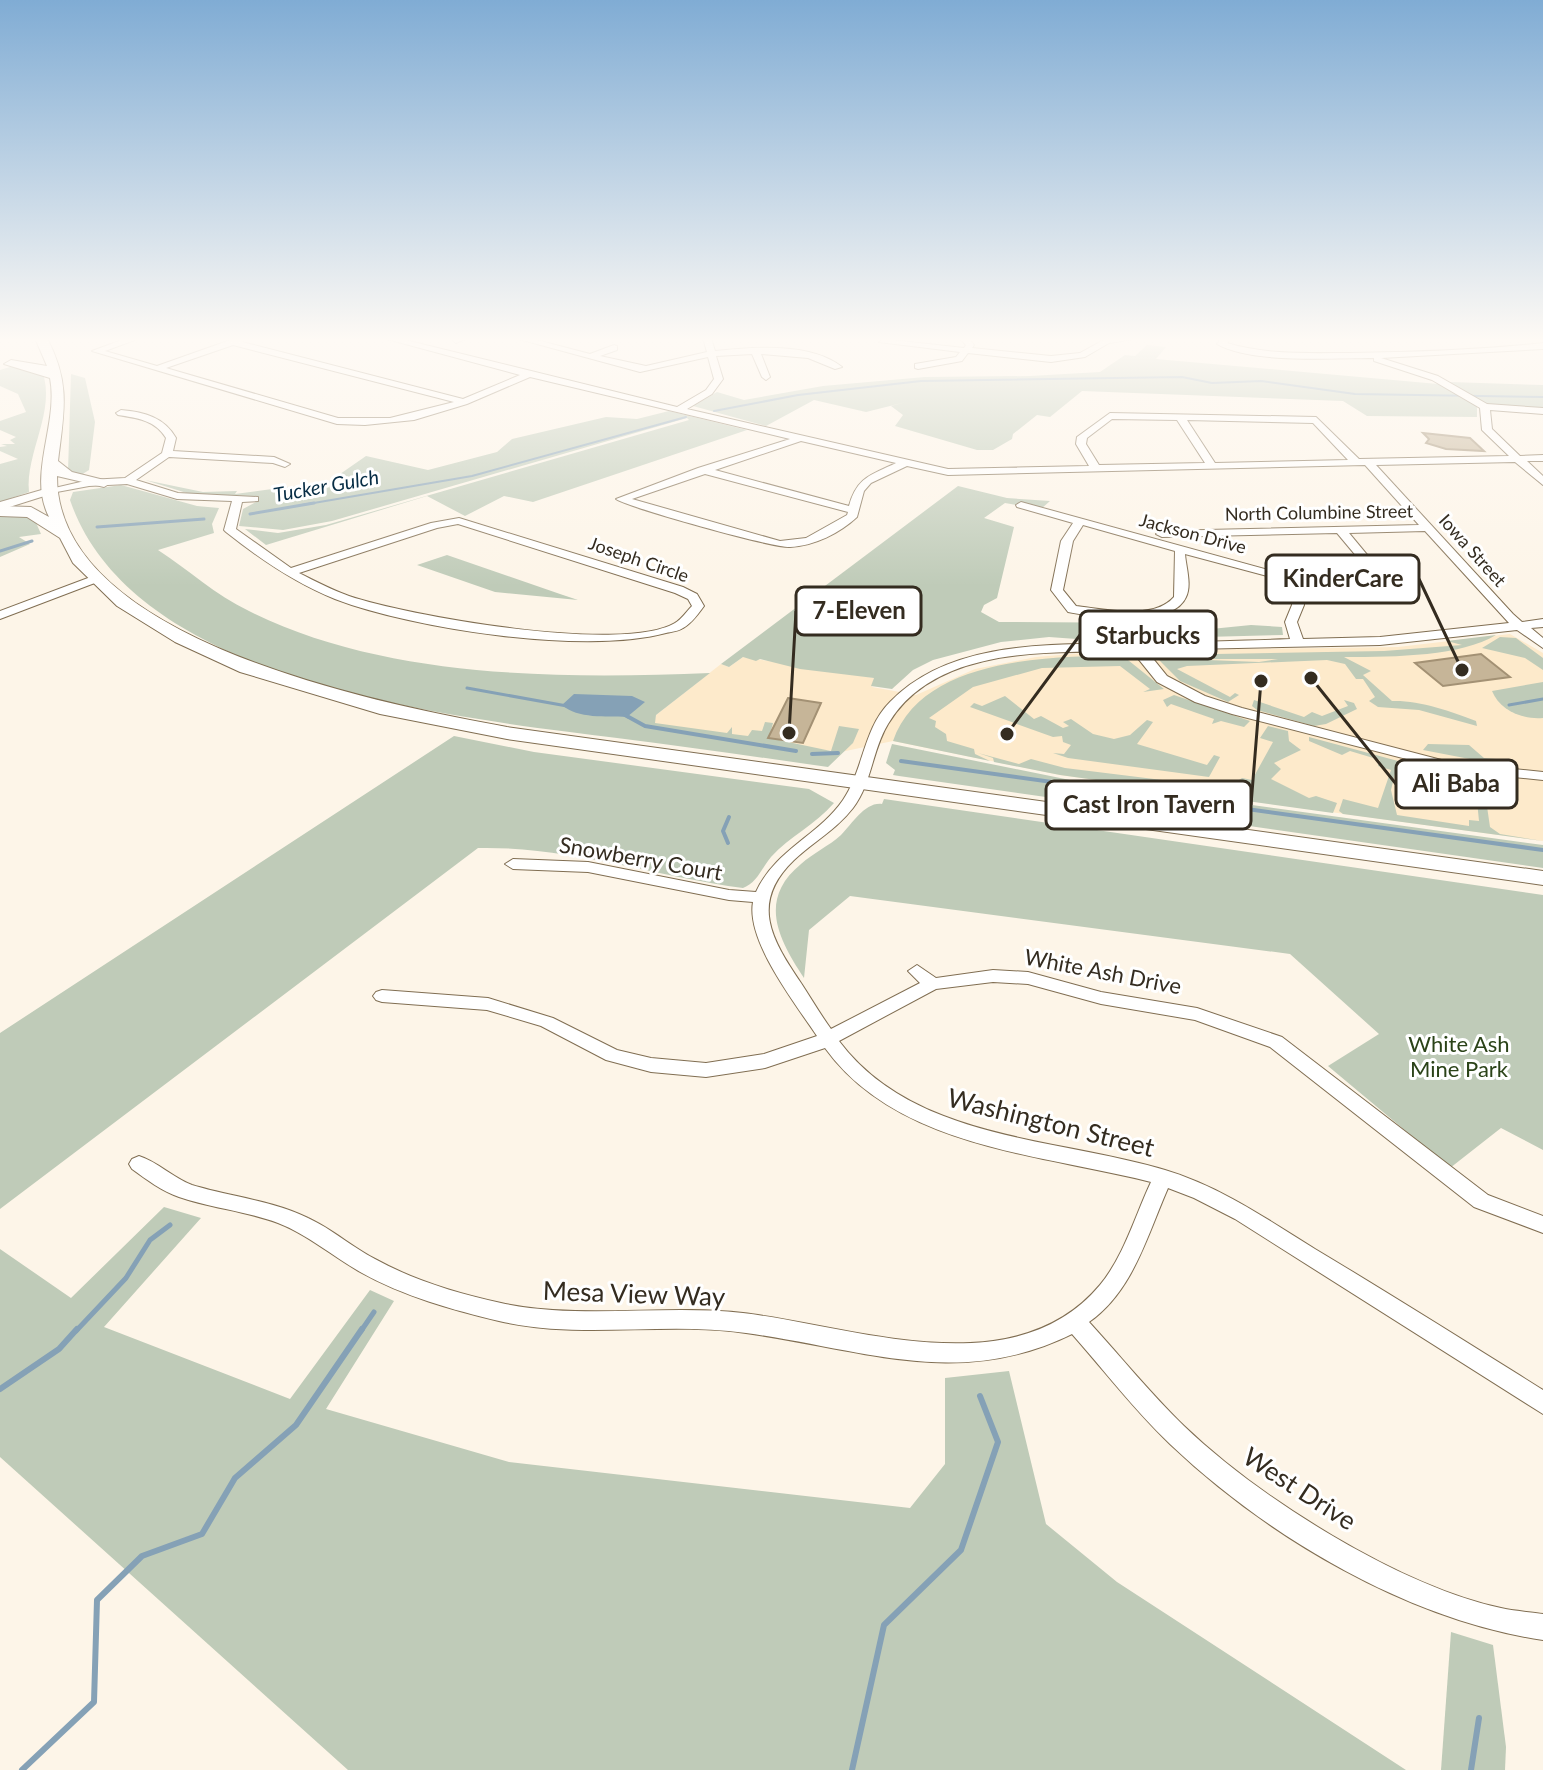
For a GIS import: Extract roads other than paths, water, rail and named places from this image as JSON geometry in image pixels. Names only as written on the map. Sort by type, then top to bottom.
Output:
[{"type":"highway","points":[[58,421],[50,492],[52,507],[66,537],[96,579],[136,610],[194,644],[331,695],[401,713],[496,731],[1543,878]]},
{"type":"highway","points":[[52,464],[67,476],[104,482]]},
{"type":"highway","points":[[0,509],[31,512],[66,537]]},
{"type":"main road","points":[[0,509],[50,492]]},
{"type":"street","points":[[151,421],[162,425],[171,438],[167,454]]},
{"type":"street","points":[[336,421],[405,421]]},
{"type":"street","points":[[726,421],[948,472],[1543,458]]},
{"type":"street","name":"Iowa Street","points":[[1096,468],[1081,444],[1082,437],[1104,421]]},
{"type":"street","points":[[1182,421],[1212,466]]},
{"type":"street","name":"Iowa Street","points":[[1317,421],[1429,528],[1519,626],[1543,644]]},
{"type":"street","points":[[1486,421],[1487,430],[1543,482]]},
{"type":"street","points":[[801,439],[621,499],[780,544],[798,545],[814,542],[852,517],[859,490],[867,481],[904,463]]},
{"type":"street","points":[[128,481],[167,454],[274,460],[285,464]]},
{"type":"street","points":[[701,470],[855,511]]},
{"type":"street","points":[[50,492],[128,481],[177,496],[237,501],[254,499]]},
{"type":"street","name":"Joseph Circle","points":[[237,501],[230,530],[289,572],[316,587],[382,610],[528,634],[575,637],[657,634],[680,626],[695,615],[698,606],[693,597],[679,590],[459,521],[435,525],[289,572]]},
{"type":"street","name":"Jackson Drive","points":[[1021,505],[1261,570],[1294,587],[1298,605],[1291,622],[1298,643]]},
{"type":"street","points":[[1080,521],[1067,541],[1057,590],[1072,609],[1161,613],[1170,608],[1181,594],[1179,554],[1182,548]]},
{"type":"street","name":"North Columbine Street","points":[[1162,534],[1429,528]]},
{"type":"street","points":[[1340,530],[1384,582],[1385,594]]},
{"type":"street","points":[[0,615],[96,579]]},
{"type":"street","points":[[762,897],[787,859],[847,806],[884,718],[906,694],[935,676],[970,662],[1020,651],[1405,640],[1543,623]]},
{"type":"street","points":[[1136,647],[1162,679],[1200,699],[1237,711],[1453,767],[1543,776]]},
{"type":"street","name":"Snowberry Court","points":[[513,864],[588,867],[729,895],[762,897]]},
{"type":"street","name":"Washington Street","points":[[762,897],[761,921],[768,948],[829,1039],[866,1080],[902,1106],[966,1132],[1118,1164],[1204,1193],[1543,1403]]},
{"type":"street","name":"White Ash Drive","points":[[382,996],[460,1001],[522,1012],[612,1055],[681,1069],[734,1067],[783,1057],[829,1039],[924,978],[1028,978],[1101,998],[1252,1024],[1322,1075],[1481,1201],[1543,1225]]},
{"type":"street","name":"Mesa View Way","points":[[139,1164],[183,1190],[299,1223],[380,1272],[499,1311],[539,1319],[709,1319],[963,1355],[1009,1349],[1040,1338],[1074,1321],[1109,1294],[1129,1264],[1163,1177]]},
{"type":"street","name":"West Drive","points":[[1074,1321],[1177,1434],[1252,1497],[1304,1530],[1440,1603],[1499,1620],[1543,1627]]},
{"type":"water","points":[[574,694],[632,696],[645,702],[627,717],[593,716],[576,713],[562,705]]},
{"type":"waterway","name":"Tucker Gulch","points":[[302,505],[472,476],[673,421]]},
{"type":"waterway","name":"Tucker Gulch","points":[[250,514],[314,503]]},
{"type":"waterway","name":"Tucker Gulch","points":[[97,527],[204,519]]},
{"type":"waterway","name":"Tucker Gulch","points":[[0,551],[32,541]]},
{"type":"waterway","points":[[467,688],[567,706]]},
{"type":"waterway","points":[[1509,705],[1543,699]]},
{"type":"waterway","points":[[628,717],[625,715],[645,726],[796,751]]},
{"type":"waterway","points":[[812,754],[838,753]]},
{"type":"waterway","points":[[901,761],[1543,850]]},
{"type":"waterway","points":[[728,843],[723,831],[729,817]]},
{"type":"waterway","points":[[76,1331],[126,1278],[150,1240],[170,1225]]},
{"type":"waterway","points":[[361,1331],[374,1312]]},
{"type":"waterway","points":[[0,1389],[59,1349],[77,1329]]},
{"type":"waterway","points":[[22,1770],[94,1702],[97,1600],[142,1556],[202,1534],[235,1478],[296,1425],[362,1329]]},
{"type":"waterway","points":[[852,1770],[884,1625],[961,1550],[998,1442],[980,1396]]},
{"type":"waterway","points":[[1471,1770],[1479,1718]]},
{"type":"place","name":"KinderCare","points":[[1462,670]]},
{"type":"place","name":"Ali Baba","points":[[1311,678]]},
{"type":"place","name":"Cast Iron Tavern","points":[[1261,681]]},
{"type":"place","name":"7-Eleven","points":[[789,733]]},
{"type":"place","name":"Starbucks","points":[[1007,734]]},
{"type":"park label","name":"White Ash Mine Park","points":[[1459,1056]]}]
